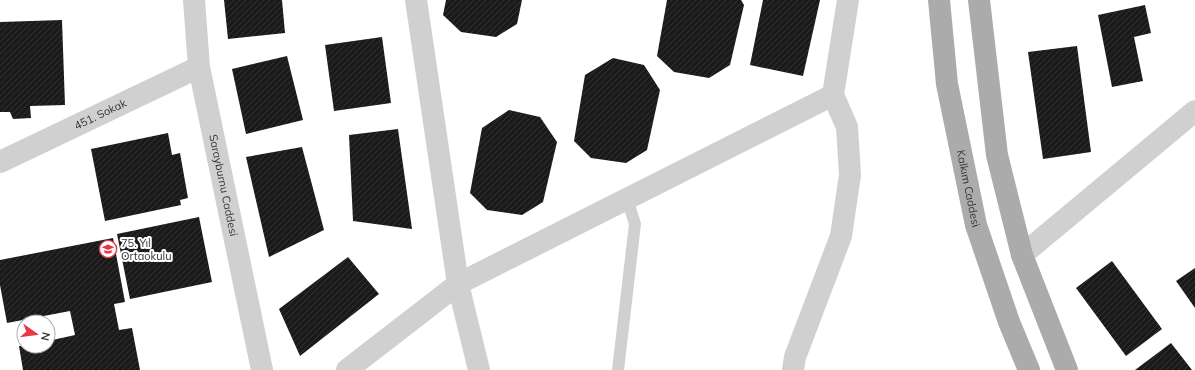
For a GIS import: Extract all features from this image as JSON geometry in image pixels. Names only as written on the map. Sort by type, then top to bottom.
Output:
[{"type":"main road","name":"Kalkım Caddesi","points":[[939,0],[947,84],[976,225],[1009,322],[1029,370]]},
{"type":"main road","points":[[979,0],[997,155],[1022,255],[1067,370]]},
{"type":"street","name":"Sarayburnu Caddesi","points":[[194,0],[200,67],[262,370]]},
{"type":"street","points":[[416,0],[458,284],[479,370]]},
{"type":"street","points":[[793,370],[795,357],[841,236],[849,183],[850,175],[846,127],[833,95],[848,0]]},
{"type":"street","name":"451. Sokak","points":[[0,162],[200,67]]},
{"type":"street","points":[[347,370],[458,284],[833,95]]},
{"type":"street","points":[[1022,255],[1195,111]]},
{"type":"lane","points":[[618,370],[634,224],[627,199]]},
{"type":"building","points":[[224,0],[282,0],[285,33],[228,39]]},
{"type":"building","points":[[446,0],[522,0],[517,24],[496,37],[461,32],[443,15]]},
{"type":"building","points":[[667,0],[741,0],[744,5],[730,65],[709,78],[674,72],[657,56]]},
{"type":"building","points":[[763,0],[820,0],[803,76],[750,65]]},
{"type":"building","points":[[1145,5],[1151,33],[1134,37],[1143,81],[1112,87],[1098,15]]},
{"type":"building","points":[[62,20],[65,105],[30,106],[31,118],[13,119],[10,112],[0,112],[0,22]]},
{"type":"building","points":[[382,37],[391,103],[334,111],[325,45]]},
{"type":"building","points":[[1077,46],[1091,152],[1043,159],[1028,52]]},
{"type":"building","points":[[287,56],[303,120],[246,134],[232,69]]},
{"type":"building","points":[[613,58],[644,65],[660,90],[647,150],[626,163],[591,158],[574,141],[585,75]]},
{"type":"building","points":[[509,110],[540,117],[557,142],[543,202],[522,215],[487,210],[470,193],[482,128]]},
{"type":"building","points":[[398,129],[412,229],[353,221],[349,135]]},
{"type":"building","points":[[168,133],[172,155],[180,153],[188,198],[180,200],[181,205],[105,221],[91,149]]},
{"type":"building","points":[[302,147],[324,230],[269,257],[246,157]]},
{"type":"building","points":[[199,217],[212,282],[130,299],[117,234]]},
{"type":"building","points":[[113,238],[125,302],[114,304],[119,330],[132,328],[140,370],[23,370],[20,354],[56,354],[56,339],[75,335],[70,311],[54,314],[16,314],[16,321],[7,323],[0,285],[0,260]]},
{"type":"building","points":[[348,257],[379,294],[300,356],[279,309]]},
{"type":"building","points":[[1112,261],[1162,329],[1126,356],[1076,288]]},
{"type":"building","points":[[1195,268],[1195,308],[1176,281]]},
{"type":"building","points":[[1171,343],[1192,370],[1135,370]]},
{"type":"place","name":"75. Yıl Ortaokulu","points":[[108,249]]}]
